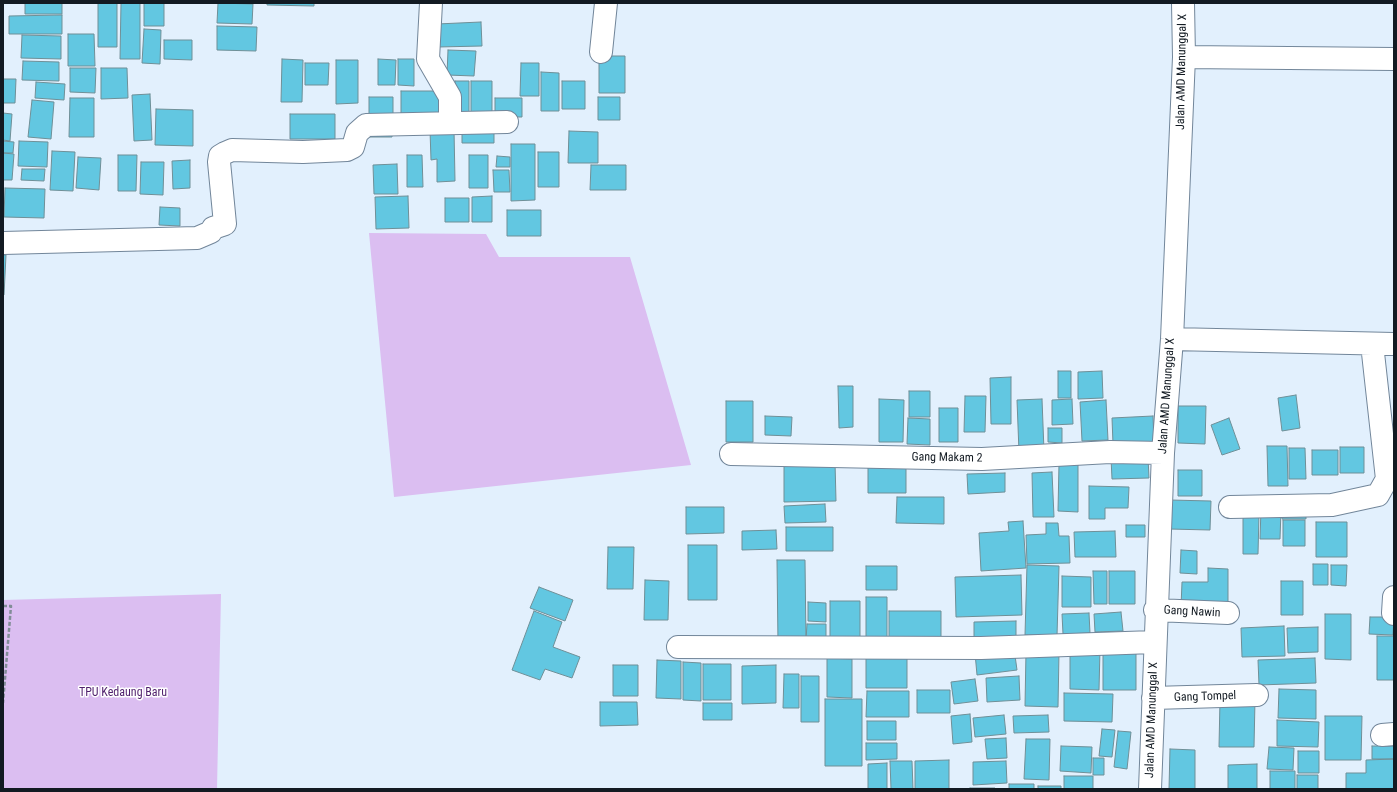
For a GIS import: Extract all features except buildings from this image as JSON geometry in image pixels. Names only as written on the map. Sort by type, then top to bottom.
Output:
[{"type":"street","points":[[430,3],[428,59],[450,97],[450,123]]},
{"type":"street","points":[[601,52],[606,3]]},
{"type":"street","name":"Jalan AMD Manunggal X","points":[[1150,789],[1154,698],[1154,642],[1163,453],[1172,339],[1184,57],[1183,3]]},
{"type":"street","points":[[1184,57],[1394,59]]},
{"type":"street","points":[[3,243],[201,237],[211,232],[213,228],[225,224],[219,162],[220,156],[232,150],[303,152],[346,150],[352,147],[357,133],[366,125],[507,122]]},
{"type":"street","points":[[1172,339],[1394,344]]},
{"type":"street","points":[[1230,507],[1332,505],[1386,496],[1386,479],[1372,344]]},
{"type":"street","name":"Gang Makam 2","points":[[731,454],[982,459],[1110,452],[1163,453]]},
{"type":"street","points":[[1394,597],[1392,613],[1394,614]]},
{"type":"street","name":"Gang Nawin","points":[[1156,610],[1228,614]]},
{"type":"street","points":[[678,647],[981,648],[1154,642]]},
{"type":"street","name":"Gang Tompel","points":[[1154,698],[1257,695]]},
{"type":"path","points":[[3,606],[11,606],[3,703]]},
{"type":"green space","points":[[369,233],[486,234],[499,257],[630,257],[691,465],[394,497]]},
{"type":"green space","name":"TPU Kedaung Baru","points":[[221,594],[217,789],[3,789],[3,600]]}]
